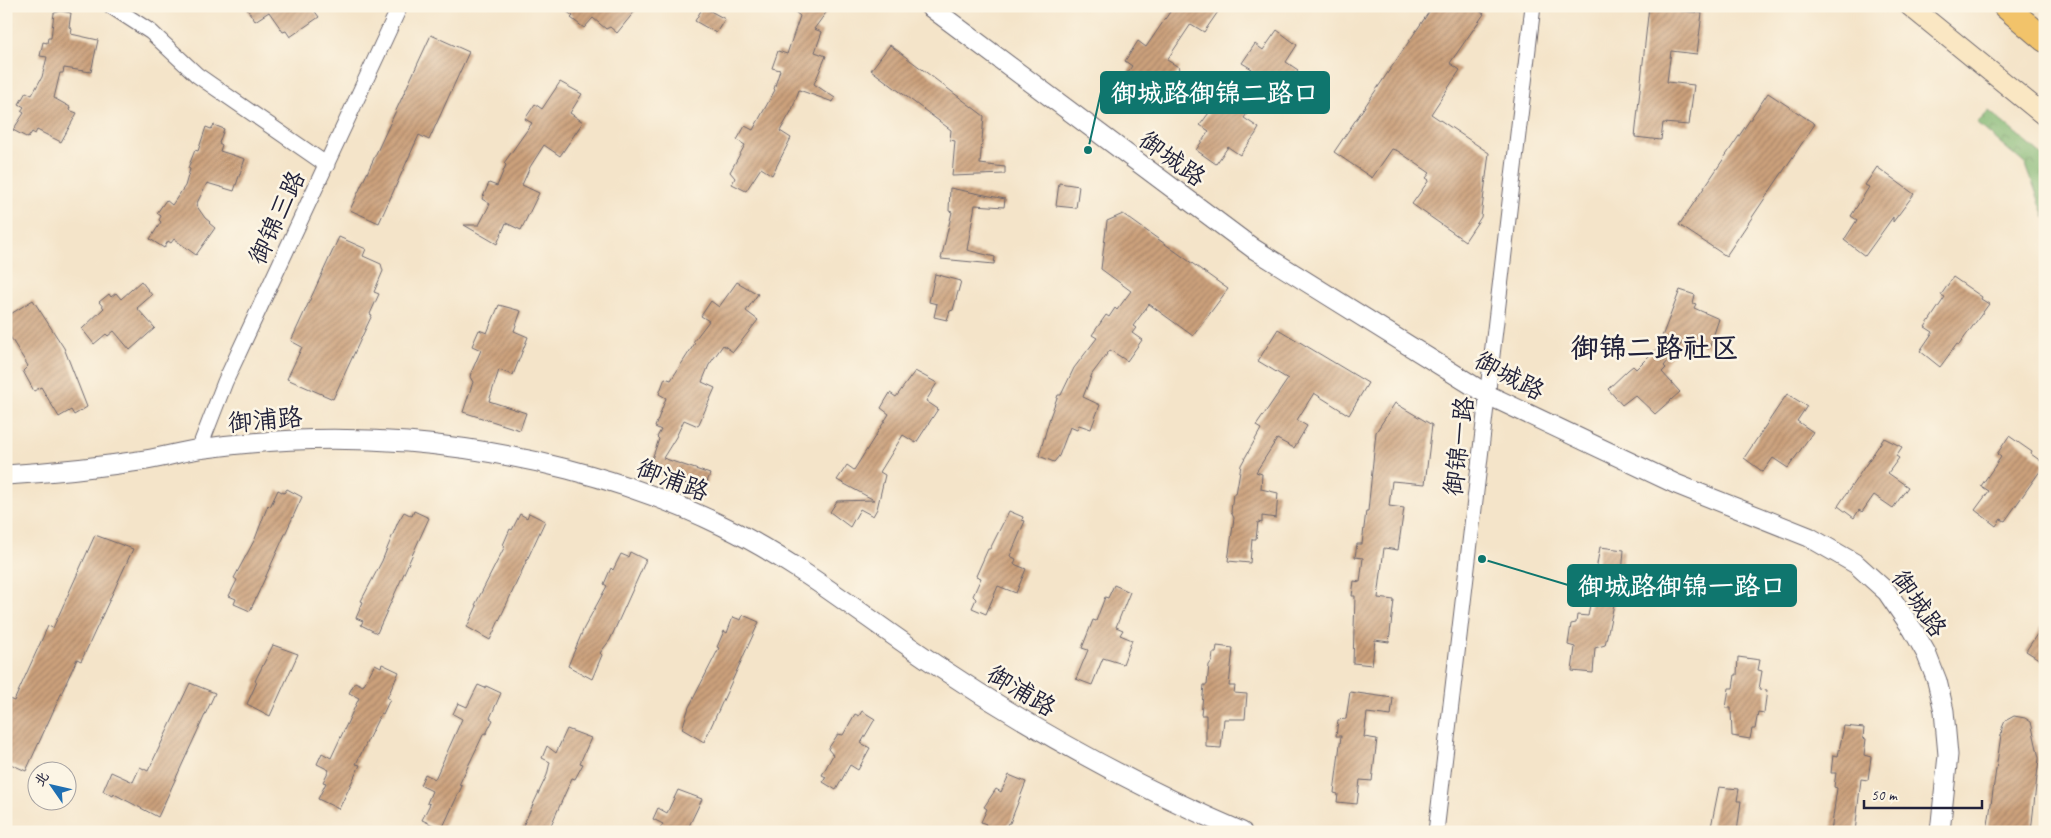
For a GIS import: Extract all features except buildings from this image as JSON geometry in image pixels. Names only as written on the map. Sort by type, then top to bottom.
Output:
[{"type":"highway","points":[[2005,6],[2045,40]]},
{"type":"main road","points":[[1910,6],[2045,116]]},
{"type":"street","points":[[111,6],[151,32],[197,75],[327,165]]},
{"type":"street","name":"御锦三路","points":[[199,449],[225,382],[400,6]]},
{"type":"street","name":"御城路","points":[[929,6],[1254,248],[1488,395],[1676,484],[1809,537],[1856,564],[1887,592],[1926,653],[1937,681],[1944,711],[1948,755],[1940,832]]},
{"type":"street","name":"御锦一路","points":[[1436,832],[1533,6]]},
{"type":"street","name":"御浦路","points":[[6,474],[104,466],[148,460],[199,449],[329,439],[438,445],[557,466],[665,501],[726,527],[788,562],[839,594],[932,663],[1000,706],[1068,746],[1191,810],[1242,832]]},
{"type":"green space","points":[[1989,111],[2045,158],[2045,217],[2026,165],[1977,123]]},
{"type":"place","name":"御城路御锦二路口","points":[[1088,150]]},
{"type":"place","name":"御城路御锦一路口","points":[[1482,559]]},
{"type":"district","name":"御锦二路社区","points":[[1655,347]]}]
